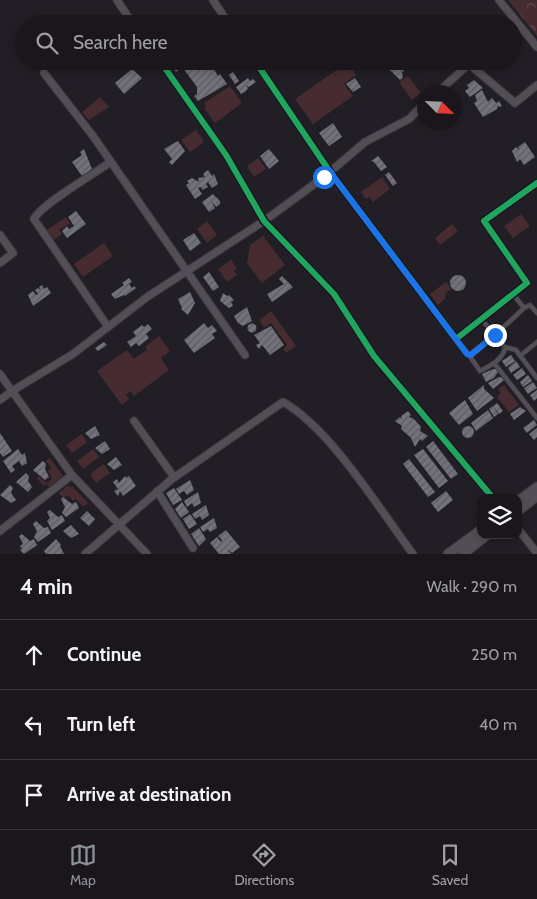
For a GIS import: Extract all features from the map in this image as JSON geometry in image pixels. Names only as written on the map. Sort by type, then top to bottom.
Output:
[{"type":"street","points":[[116,0],[127,15]]},
{"type":"street","points":[[213,0],[223,15]]},
{"type":"street","points":[[499,0],[511,15]]},
{"type":"street","points":[[522,28],[537,47]]},
{"type":"street","points":[[166,70],[226,156],[264,221],[334,294],[374,356],[490,494]]},
{"type":"street","points":[[261,70],[330,172],[456,339],[527,282],[484,221],[537,183]]},
{"type":"street","points":[[446,85],[462,70]]},
{"type":"street","points":[[476,70],[515,103],[537,85]]},
{"type":"street","points":[[44,73],[93,136],[109,163],[245,356]]},
{"type":"street","points":[[0,400],[72,354],[147,297],[264,221],[330,172],[365,142],[409,119],[417,111]]},
{"type":"street","points":[[108,327],[34,219],[36,214],[109,163]]},
{"type":"street","points":[[0,235],[13,253],[0,263]]},
{"type":"street","points":[[0,374],[72,475],[147,554]]},
{"type":"street","points":[[85,554],[174,477],[283,402],[298,410],[330,442],[413,554]]},
{"type":"street","points":[[134,421],[174,477]]},
{"type":"street","points":[[0,531],[72,475]]},
{"type":"street","points":[[522,499],[537,487]]},
{"type":"street","points":[[157,492],[193,548]]},
{"type":"street","points":[[522,508],[537,496]]},
{"type":"street","points":[[448,554],[477,533]]},
{"type":"street","points":[[522,534],[537,553]]},
{"type":"street","points":[[462,554],[482,539]]},
{"type":"lane","points":[[513,294],[524,308]]},
{"type":"lane","points":[[469,355],[495,335],[524,308],[530,305],[537,313]]},
{"type":"lane","points":[[481,319],[505,347],[516,350],[537,378]]},
{"type":"lane","points":[[456,339],[480,371],[494,363],[504,353],[505,347]]},
{"type":"lane","points":[[520,356],[537,342]]},
{"type":"lane","points":[[494,363],[537,418]]},
{"type":"green space","points":[[508,0],[537,0],[537,36],[522,15]]},
{"type":"green space","points":[[337,70],[353,70],[356,75],[344,84],[353,96],[313,124],[295,99]]},
{"type":"green space","points":[[408,76],[417,88],[417,96],[412,100],[399,82]]},
{"type":"green space","points":[[230,86],[242,103],[215,123],[204,108],[206,106],[204,103]]},
{"type":"green space","points":[[100,97],[109,107],[89,120],[82,112]]},
{"type":"green space","points":[[196,130],[204,142],[190,152],[181,140]]},
{"type":"green space","points":[[258,158],[266,169],[254,177],[247,166]]},
{"type":"green space","points":[[382,177],[390,189],[373,202],[369,197],[366,199],[361,192]]},
{"type":"green space","points":[[521,214],[530,226],[513,238],[504,226]]},
{"type":"green space","points":[[66,217],[70,223],[59,230],[62,234],[54,240],[47,230]]},
{"type":"green space","points":[[207,221],[217,235],[207,243],[197,229]]},
{"type":"green space","points":[[452,224],[458,231],[440,245],[435,238]]},
{"type":"green space","points":[[263,236],[285,265],[262,283],[247,263],[250,245]]},
{"type":"green space","points":[[104,243],[113,256],[83,277],[74,264]]},
{"type":"green space","points":[[231,260],[237,269],[234,271],[237,275],[227,282],[218,269]]},
{"type":"green space","points":[[446,282],[451,289],[446,293],[445,299],[438,305],[430,294]]},
{"type":"green space","points":[[271,311],[296,346],[286,353],[283,349],[287,345],[271,323],[264,328],[259,320]]},
{"type":"green space","points":[[159,336],[170,351],[161,358],[169,370],[134,396],[130,391],[126,395],[129,399],[122,405],[97,371],[127,350],[134,359],[147,350],[145,347]]},
{"type":"green space","points":[[504,385],[519,405],[509,412],[497,397],[501,393],[498,389]]},
{"type":"green space","points":[[82,434],[87,442],[72,453],[66,445]]},
{"type":"green space","points":[[93,449],[99,457],[83,469],[77,461]]},
{"type":"green space","points":[[50,458],[63,476],[49,487],[46,484],[43,486],[37,478],[39,477],[47,483],[52,479],[48,471],[51,468],[46,461]]},
{"type":"green space","points":[[104,464],[110,473],[96,483],[90,474]]},
{"type":"green space","points":[[68,485],[72,486],[88,503],[83,507],[76,499],[73,501],[69,496],[62,497],[59,493]]},
{"type":"building","points":[[131,70],[142,78],[124,94],[115,83]]},
{"type":"building","points":[[184,70],[214,70],[227,84],[198,101],[194,96],[197,94],[197,87]]},
{"type":"building","points":[[390,70],[403,70],[403,78],[400,80]]},
{"type":"building","points":[[233,72],[239,81],[235,84],[229,75]]},
{"type":"building","points":[[248,78],[250,81],[253,79],[256,82],[249,87],[246,85],[248,88],[241,94],[236,87]]},
{"type":"building","points":[[355,78],[361,87],[353,92],[346,84]]},
{"type":"building","points":[[474,80],[483,88],[470,97],[465,91],[469,88],[467,85]]},
{"type":"building","points":[[482,90],[488,102],[492,98],[496,103],[499,101],[502,106],[499,107],[498,105],[497,109],[483,117],[474,103],[477,101],[475,95]]},
{"type":"building","points":[[333,123],[342,137],[329,146],[319,133]]},
{"type":"building","points":[[178,141],[185,151],[172,165],[169,162],[172,159],[164,149]]},
{"type":"building","points":[[525,142],[535,157],[524,165],[520,159],[517,162],[512,151],[516,147],[520,150],[518,147]]},
{"type":"building","points":[[84,149],[92,169],[82,176],[72,162],[82,155],[80,152]]},
{"type":"building","points":[[269,149],[279,161],[269,169],[260,156]]},
{"type":"building","points":[[378,156],[387,167],[381,171],[371,161]]},
{"type":"building","points":[[208,170],[212,176],[214,174],[218,184],[212,188],[208,182],[206,184],[208,187],[202,190],[201,187],[198,188],[202,194],[195,199],[186,185],[189,183],[187,181],[192,178],[199,182],[198,178],[205,177],[203,174]]},
{"type":"building","points":[[389,172],[397,183],[393,186],[385,175]]},
{"type":"building","points":[[213,194],[220,201],[220,204],[216,207],[211,201],[215,208],[209,212],[202,202]]},
{"type":"building","points":[[76,211],[86,224],[67,238],[62,231],[67,226],[69,229],[74,226],[68,217]]},
{"type":"building","points":[[194,233],[201,243],[190,251],[183,240]]},
{"type":"building","points":[[209,272],[219,287],[213,291],[203,277]]},
{"type":"building","points":[[458,275],[466,283],[458,291],[450,283]]},
{"type":"building","points":[[282,276],[293,287],[272,302],[267,294],[284,284],[279,279]]},
{"type":"building","points":[[129,278],[132,282],[129,284],[132,288],[134,286],[136,288],[125,296],[115,299],[111,294],[124,285],[122,283]]},
{"type":"building","points":[[42,285],[44,289],[47,287],[51,293],[33,306],[28,295],[33,291],[36,295],[38,294],[35,290],[38,288],[41,290],[39,287]]},
{"type":"building","points":[[190,292],[195,303],[188,315],[181,309],[178,299]]},
{"type":"building","points":[[223,293],[227,296],[229,295],[234,300],[231,302],[233,306],[229,308],[220,301]]},
{"type":"building","points":[[247,307],[252,321],[243,326],[238,323],[234,316]]},
{"type":"building","points":[[204,323],[208,328],[212,325],[217,331],[212,334],[215,338],[194,353],[184,340]]},
{"type":"building","points":[[252,323],[257,328],[252,333],[247,328]]},
{"type":"building","points":[[148,324],[152,329],[146,334],[149,338],[139,346],[136,343],[131,347],[127,342],[136,336],[133,332],[142,325],[144,327]]},
{"type":"building","points":[[271,326],[284,345],[270,355],[262,345],[259,349],[256,345],[260,343],[254,335]]},
{"type":"building","points":[[104,342],[107,345],[98,351],[95,348]]},
{"type":"building","points":[[511,355],[515,361],[506,367],[502,361]]},
{"type":"building","points":[[516,361],[520,367],[511,373],[508,368]]},
{"type":"building","points":[[522,368],[526,374],[517,380],[513,375]]},
{"type":"building","points":[[496,369],[498,372],[494,378],[486,382],[482,374]]},
{"type":"building","points":[[528,375],[532,381],[523,387],[520,382]]},
{"type":"building","points":[[499,377],[504,380],[493,389],[488,383]]},
{"type":"building","points":[[533,382],[537,388],[528,394],[524,388]]},
{"type":"building","points":[[484,385],[484,389],[494,398],[477,411],[468,398]]},
{"type":"building","points":[[537,390],[537,398],[534,401],[530,395]]},
{"type":"building","points":[[465,400],[473,414],[459,425],[449,413]]},
{"type":"building","points":[[497,403],[503,411],[499,414],[493,406]]},
{"type":"building","points":[[493,406],[498,414],[494,417],[489,409]]},
{"type":"building","points":[[520,407],[526,411],[514,420],[510,414]]},
{"type":"building","points":[[488,410],[493,418],[476,431],[471,423]]},
{"type":"building","points":[[408,411],[411,415],[409,417],[414,419],[421,427],[420,431],[428,436],[422,441],[420,439],[415,447],[411,438],[401,429],[402,426],[395,421],[400,417],[402,419],[401,416]]},
{"type":"building","points":[[534,420],[537,425],[527,433],[523,428]]},
{"type":"building","points":[[95,426],[100,435],[91,439],[85,433]]},
{"type":"building","points":[[466,426],[470,426],[474,432],[470,438],[466,438],[462,434],[462,430]]},
{"type":"building","points":[[537,428],[537,437],[534,440],[529,434]]},
{"type":"building","points":[[0,433],[12,451],[3,457],[0,453]]},
{"type":"building","points":[[105,441],[110,449],[102,454],[95,448]]},
{"type":"building","points":[[433,441],[458,474],[451,479],[426,447]]},
{"type":"building","points":[[18,449],[22,455],[25,453],[27,463],[22,466],[19,461],[12,466],[15,470],[11,473],[3,461]]},
{"type":"building","points":[[423,449],[448,481],[439,488],[414,455]]},
{"type":"building","points":[[116,457],[122,465],[114,470],[107,464]]},
{"type":"building","points":[[409,459],[435,492],[428,497],[403,464]]},
{"type":"building","points":[[43,461],[46,464],[45,469],[49,477],[45,480],[33,470]]},
{"type":"building","points":[[26,473],[29,476],[28,481],[32,487],[28,492],[16,482]]},
{"type":"building","points":[[125,476],[126,478],[129,476],[136,486],[123,496],[120,491],[118,496],[114,491],[118,489],[113,482],[117,479],[119,483]]},
{"type":"building","points":[[190,480],[194,490],[187,495],[184,491],[179,494],[176,489]]},
{"type":"building","points":[[10,485],[13,488],[11,493],[16,500],[11,503],[0,495]]},
{"type":"building","points":[[174,488],[182,500],[173,505],[166,493]]},
{"type":"building","points":[[446,491],[453,500],[438,512],[431,503]]},
{"type":"building","points":[[198,492],[201,503],[194,507],[192,503],[187,507],[184,501]]},
{"type":"building","points":[[63,497],[72,504],[76,502],[79,508],[66,517],[62,513],[65,507],[61,499]]},
{"type":"building","points":[[182,502],[189,512],[181,518],[175,509]]},
{"type":"building","points":[[206,505],[209,515],[202,520],[200,516],[195,519],[192,514]]},
{"type":"building","points":[[50,510],[58,517],[62,515],[65,521],[52,530],[47,521],[50,518],[47,512]]},
{"type":"building","points":[[87,511],[95,519],[89,526],[80,518]]},
{"type":"building","points":[[190,514],[197,524],[189,529],[183,519]]},
{"type":"building","points":[[214,518],[217,528],[210,532],[208,529],[203,532],[200,527]]},
{"type":"building","points":[[36,521],[44,528],[48,527],[51,533],[38,542],[34,537],[37,531],[33,524]]},
{"type":"building","points":[[71,525],[79,534],[71,538],[63,531]]},
{"type":"building","points":[[199,528],[206,539],[199,546],[191,534]]},
{"type":"building","points":[[226,530],[240,547],[232,553],[227,549],[231,554],[219,554],[210,543],[217,537],[221,542],[222,540],[218,536]]},
{"type":"building","points":[[22,534],[30,541],[34,539],[37,545],[24,554],[20,550],[22,549],[20,546],[23,544],[19,536]]},
{"type":"building","points":[[56,539],[61,545],[64,554],[46,554],[44,551]]},
{"type":"cycle path","points":[[166,70],[226,155],[264,221],[334,294],[374,356],[490,494]]},
{"type":"cycle path","points":[[261,70],[330,172],[456,339],[527,283],[484,221],[537,183]]},
{"type":"route","points":[[324,177],[330,172],[467,354],[471,355],[495,335]]}]
